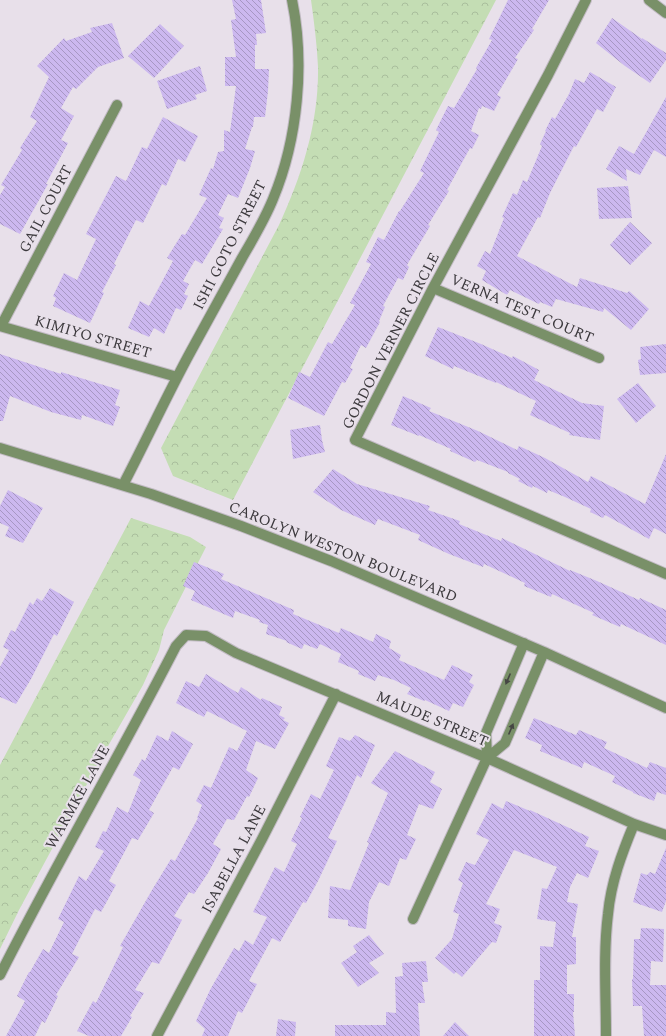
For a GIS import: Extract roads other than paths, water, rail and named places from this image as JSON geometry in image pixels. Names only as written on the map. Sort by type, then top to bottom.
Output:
[{"type":"street","name":"ISHI GOTO STREET","points":[[123,486],[177,377],[259,228],[273,200],[285,167],[295,116],[299,65],[292,0]]},
{"type":"street","name":"GORDON VERNER CIRCLE","points":[[586,0],[548,75],[434,288],[355,440],[666,574]]},
{"type":"street","points":[[648,0],[666,13]]},
{"type":"street","name":"GAIL COURT","points":[[1,326],[117,105]]},
{"type":"street","name":"VERNA TEST COURT","points":[[434,288],[599,358]]},
{"type":"street","name":"KIMIYO STREET","points":[[1,326],[177,377]]},
{"type":"street","name":"CAROLYN WESTON BOULEVARD","points":[[0,448],[152,494],[241,526],[331,561],[524,643],[666,708]]},
{"type":"street","name":"MAUDE STREET","points":[[186,635],[206,636],[236,653],[487,758],[634,824],[666,835]]},
{"type":"street","name":"WARMKE LANE","points":[[0,975],[31,914],[115,762],[176,646],[186,635]]},
{"type":"street","points":[[487,758],[486,733],[524,643]]},
{"type":"street","points":[[413,919],[487,758],[505,743],[544,652]]},
{"type":"street","name":"ISABELLA LANE","points":[[157,1036],[262,839],[336,694]]},
{"type":"street","points":[[606,1036],[605,945],[608,913],[618,866],[634,824]]}]
